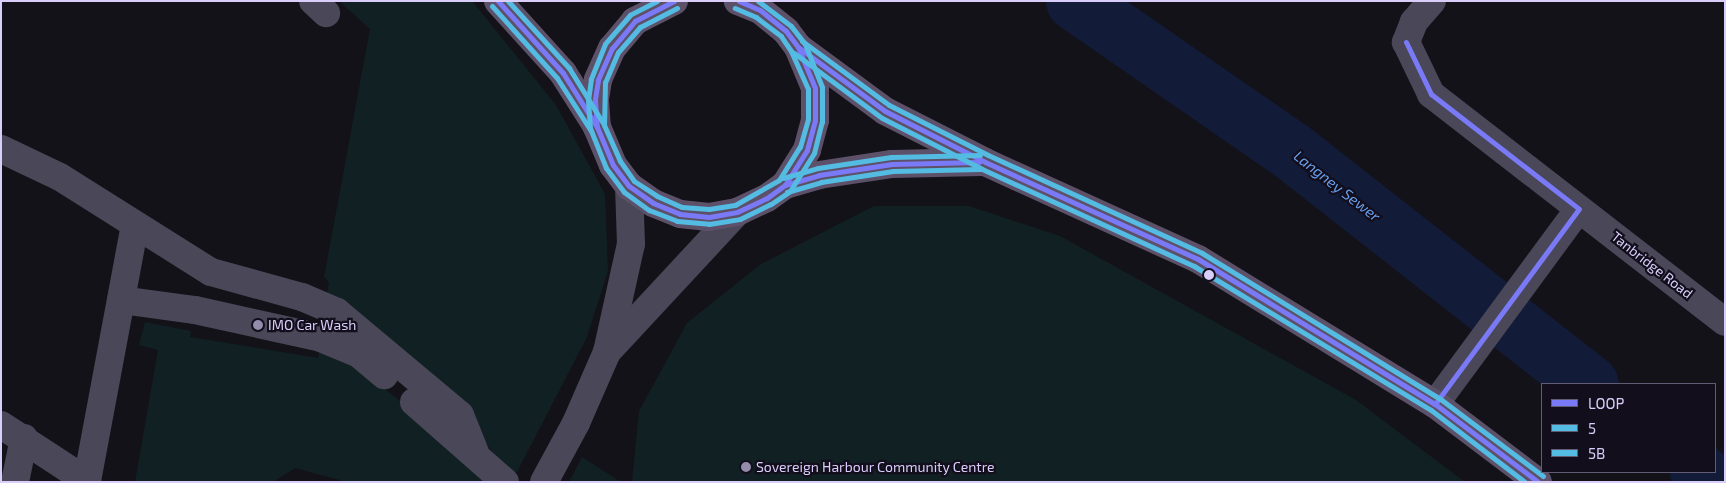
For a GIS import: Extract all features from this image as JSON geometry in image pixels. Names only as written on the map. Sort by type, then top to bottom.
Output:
[{"type":"main road","points":[[498,1],[563,73],[597,127],[612,165],[630,186],[653,203],[680,214],[709,216],[738,212],[767,198],[785,185],[819,175],[892,164],[985,162]]},
{"type":"main road","points":[[738,1],[760,10],[786,31],[798,47],[815,88],[815,120],[807,150],[785,185]]},
{"type":"main road","points":[[597,127],[595,100],[598,80],[612,48],[635,21],[665,2]]},
{"type":"main road","points":[[798,47],[880,108],[985,162],[1198,260],[1435,404],[1538,482]]},
{"type":"street","name":"Tanbridge Road","points":[[1432,1],[1414,22],[1406,42],[1431,94],[1725,322]]},
{"type":"street","points":[[1,148],[60,177],[211,272],[280,291],[338,312],[460,416],[476,455]]},
{"type":"street","points":[[544,482],[576,423],[607,352],[631,244],[630,186]]},
{"type":"street","points":[[1435,404],[1579,209]]},
{"type":"street","points":[[607,352],[738,212]]},
{"type":"street","points":[[13,431],[87,481],[135,225]]},
{"type":"street","points":[[121,300],[195,310],[321,338],[359,354],[505,482]]},
{"type":"street","points":[[13,431],[15,482]]},
{"type":"shaded area","points":[[339,1],[472,1],[556,105],[605,194],[608,271],[587,337],[517,472],[507,472],[476,430],[464,404],[370,321],[327,293],[329,282],[324,277],[370,29]]},
{"type":"shaded area","points":[[874,206],[969,206],[1060,236],[1356,400],[1465,482],[632,482],[639,411],[687,323],[761,264]]},
{"type":"shaded area","points":[[145,322],[191,331],[190,337],[318,358],[320,348],[348,359],[422,419],[486,482],[347,482],[295,468],[273,482],[135,482],[158,350],[139,345]]},
{"type":"shaded area","points":[[582,457],[621,482],[569,482]]},
{"type":"waterway","name":"Langney Sewer","points":[[1075,1],[1293,152],[1588,383]]},
{"type":"waterway","name":"Langney Sewer","points":[[1700,473],[1711,482]]},
{"type":"transit line","name":"LOOP","points":[[498,1],[563,73],[597,127]]},
{"type":"transit line","name":"5B","points":[[508,1],[569,68],[603,123]]},
{"type":"transit line","name":"5","points":[[657,1],[630,15],[605,44],[591,79],[588,100],[590,128],[606,168],[624,192],[649,210],[677,221],[709,224],[740,219],[771,204],[790,191],[814,153],[822,122],[822,87],[805,44],[791,26],[758,1]]},
{"type":"transit line","name":"LOOP","points":[[674,1],[635,21],[612,48],[598,80],[595,100],[597,127],[613,165],[629,186],[653,203],[680,214],[709,217],[737,212],[767,198],[785,185],[807,150],[815,120],[815,88],[798,47],[786,31],[760,10],[739,1]]},
{"type":"transit line","name":"5","points":[[492,6],[557,78],[591,131]]},
{"type":"transit line","name":"5B","points":[[677,8],[640,27],[618,52],[605,82],[604,125],[620,161],[634,181],[657,196],[682,207],[709,209],[735,205],[779,180],[800,147],[808,119],[808,89],[791,51],[781,36],[756,17],[735,8]]},
{"type":"transit line","name":"5B","points":[[802,41],[889,105],[988,155],[1202,253],[1439,398],[1543,476]]},
{"type":"transit line","name":"LOOP","points":[[1406,42],[1431,94],[1579,209]]},
{"type":"transit line","name":"LOOP","points":[[798,47],[885,111],[985,162],[1198,259],[1435,404],[1538,482]]},
{"type":"transit line","name":"5","points":[[794,53],[882,118],[982,169],[1194,266],[1431,410],[1525,482]]},
{"type":"transit line","name":"5B","points":[[783,178],[818,168],[891,157],[980,155]]},
{"type":"transit line","name":"LOOP","points":[[785,185],[819,175],[892,164],[979,162]]},
{"type":"transit line","name":"5","points":[[787,192],[821,182],[893,171],[980,169]]},
{"type":"transit line","name":"LOOP","points":[[1435,404],[1579,209]]},
{"type":"place","name":"IMO Car Wash","points":[[258,325]]},
{"type":"place","name":"Sovereign Harbour Community Centre","points":[[746,467]]}]
